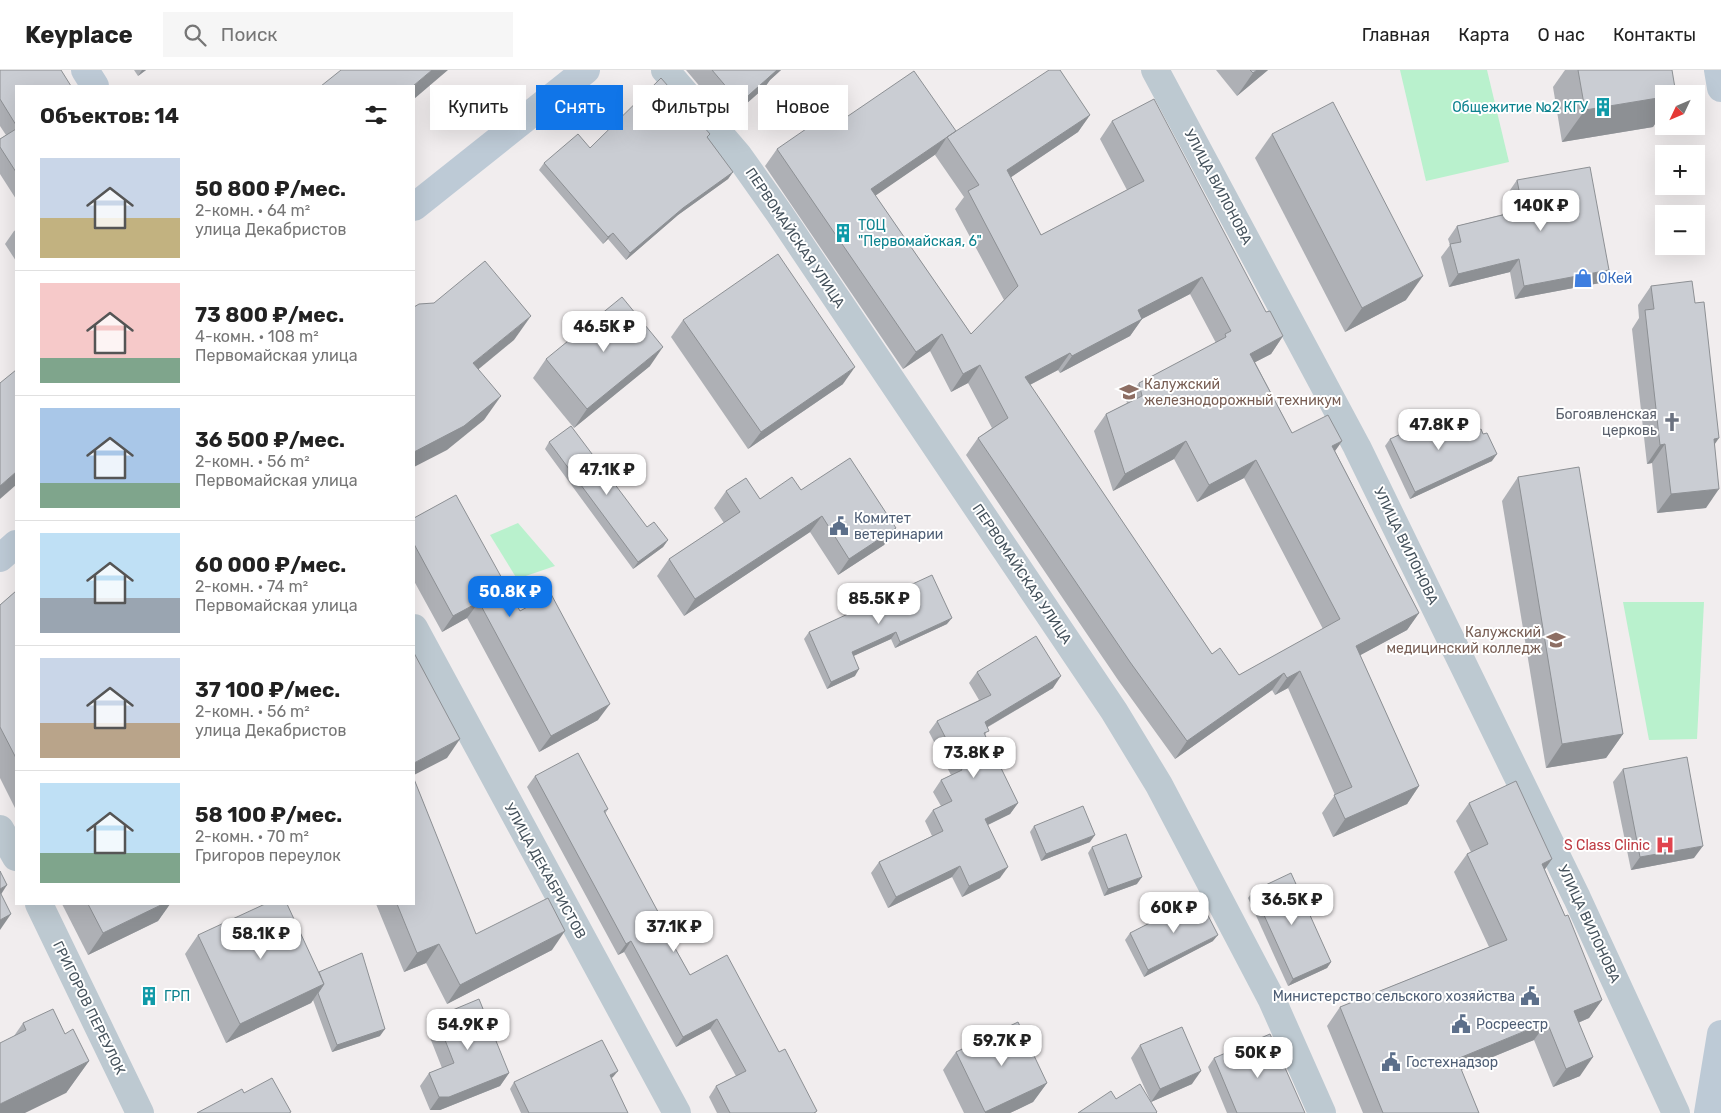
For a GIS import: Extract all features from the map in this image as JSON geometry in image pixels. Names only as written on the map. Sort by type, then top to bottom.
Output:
[{"type":"main road","points":[[85,70],[94,85]]},
{"type":"main road","points":[[415,206],[586,70]]},
{"type":"main road","points":[[1718,70],[1721,88]]},
{"type":"main road","points":[[0,558],[15,545]]},
{"type":"main road","points":[[1708,1113],[1721,1034]]},
{"type":"street","name":"ПЕРВОМАЙСКАЯ УЛИЦА","points":[[665,70],[738,155],[773,204],[1114,711],[1159,785],[1272,1000],[1322,1113]]},
{"type":"street","name":"УЛИЦА ВИЛОНОВА","points":[[1155,70],[1357,447],[1577,898],[1676,1113]]},
{"type":"street","name":"УЛИЦА ДЕКАБРИСТОВ","points":[[415,630],[677,1113]]},
{"type":"street","points":[[0,829],[15,855]]},
{"type":"street","name":"ГРИГОРОВ ПЕРЕУЛОК","points":[[39,905],[140,1113]]},
{"type":"green space","points":[[1400,70],[1487,70],[1509,162],[1426,181]]},
{"type":"green space","points":[[518,523],[555,566],[517,579],[490,535]]},
{"type":"green space","points":[[1623,602],[1704,602],[1697,739],[1649,740]]},
{"type":"building","points":[[0,70],[61,70],[70,85],[15,85],[15,123],[0,99]]},
{"type":"building","points":[[341,70],[432,70],[414,85],[322,85]]},
{"type":"building","points":[[712,70],[777,70],[748,96],[748,85],[725,85]]},
{"type":"building","points":[[1049,70],[1060,70],[1090,115],[1007,170],[1041,235],[1144,181],[1112,121],[1154,99],[1266,312],[1270,311],[1283,336],[1250,354],[1292,433],[1328,415],[1342,441],[1332,446],[1419,613],[1356,646],[1419,786],[1345,819],[1334,795],[1352,787],[1300,671],[1287,678],[1284,673],[1187,741],[1130,662],[978,438],[1008,418],[980,365],[963,374],[942,334],[916,352],[777,149],[805,130],[848,130],[848,116],[914,71],[956,131],[953,133]],"holes":[[[947,137],[979,185],[968,191],[1018,286],[971,334],[871,189]],[[1202,277],[1231,331],[1225,334],[1226,337],[1139,383],[1142,396],[1106,414],[1125,474],[1186,441],[1209,485],[1256,460],[1340,619],[1239,675],[1220,648],[1212,654],[1025,377],[1070,353],[1072,356],[1142,319],[1138,310]]]},
{"type":"building","points":[[1578,70],[1672,70],[1674,85],[1655,85],[1655,98],[1585,110]]},
{"type":"building","points":[[661,78],[667,85],[654,85]]},
{"type":"building","points":[[1333,102],[1423,276],[1362,308],[1272,134]]},
{"type":"building","points":[[633,106],[633,130],[706,130],[710,134],[707,137],[733,172],[683,208],[630,253],[613,233],[608,237],[544,163],[578,134],[590,148],[608,130],[623,130],[623,115]]},
{"type":"building","points":[[15,130],[15,170],[0,147],[0,139]]},
{"type":"building","points":[[1590,167],[1609,270],[1524,286],[1519,259],[1458,274],[1450,244],[1461,242],[1457,226],[1523,210],[1517,180]]},
{"type":"building","points":[[778,254],[855,367],[761,432],[683,320]]},
{"type":"building","points":[[485,261],[531,316],[473,363],[501,396],[464,426],[415,451],[415,306],[419,304],[434,303]]},
{"type":"building","name":"Богоявленская церковь","points":[[1692,281],[1695,303],[1704,302],[1719,438],[1714,439],[1719,489],[1671,494],[1665,444],[1660,445],[1645,310],[1654,309],[1651,286]]},
{"type":"building","points":[[622,297],[663,347],[587,409],[546,359]]},
{"type":"building","points":[[15,371],[15,473],[0,486],[0,383]]},
{"type":"building","points":[[1447,413],[1459,439],[1481,429],[1483,434],[1487,433],[1497,454],[1415,492],[1390,439]]},
{"type":"building","points":[[571,426],[647,527],[654,522],[668,540],[638,562],[549,442]]},
{"type":"building","points":[[850,458],[896,528],[849,559],[822,516],[695,599],[669,559],[740,512],[726,491],[746,478],[760,499],[792,477],[801,490]]},
{"type":"building","name":"Калужский медицинский колледж","points":[[1579,467],[1623,734],[1562,744],[1518,477]]},
{"type":"building","points":[[456,495],[520,611],[551,594],[610,704],[551,736],[479,602],[453,616],[415,546],[415,517]]},
{"type":"building","points":[[932,575],[952,618],[900,642],[896,632],[852,652],[859,669],[831,682],[809,632]]},
{"type":"building","points":[[15,592],[15,756],[0,727],[0,605]]},
{"type":"building","points":[[1036,636],[1061,676],[985,722],[989,731],[984,733],[1018,803],[985,819],[1008,867],[969,886],[960,866],[896,897],[879,862],[943,831],[933,810],[952,801],[941,780],[962,770],[937,721],[991,695],[977,672]]},
{"type":"building","points":[[415,655],[460,739],[415,762]]},
{"type":"building","points":[[578,753],[608,809],[604,811],[664,923],[662,925],[690,975],[727,955],[779,1052],[785,1049],[817,1111],[814,1113],[730,1113],[716,1086],[746,1071],[717,1019],[683,1037],[631,941],[626,944],[535,776]]},
{"type":"building","points":[[1687,757],[1703,846],[1640,857],[1623,769]]},
{"type":"building","points":[[1516,781],[1552,859],[1542,864],[1565,916],[1568,915],[1602,1000],[1574,1011],[1593,1057],[1566,1069],[1547,1022],[1457,1059],[1479,1113],[1383,1113],[1340,1007],[1507,940],[1467,854],[1488,844],[1469,803]]},
{"type":"building","points":[[415,782],[476,934],[548,898],[565,931],[460,985],[439,944],[417,953],[397,905],[415,905]]},
{"type":"building","points":[[1083,806],[1095,835],[1046,854],[1034,826]]},
{"type":"building","points":[[1126,834],[1142,877],[1108,889],[1092,847]]},
{"type":"building","points":[[0,871],[7,885],[0,889]]},
{"type":"building","points":[[1291,873],[1331,962],[1293,979],[1253,891]]},
{"type":"building","points":[[0,892],[11,914],[0,920]]},
{"type":"building","points":[[1199,898],[1218,935],[1148,970],[1130,933]]},
{"type":"building","points":[[89,905],[161,905],[103,933]]},
{"type":"building","points":[[263,905],[287,905],[324,984],[240,1024],[198,935]]},
{"type":"building","points":[[362,953],[385,1029],[337,1045],[318,993],[324,984],[319,972]]},
{"type":"building","points":[[479,999],[509,1073],[449,1097],[439,1097],[429,1073],[454,1063],[436,1017]]},
{"type":"building","points":[[53,1009],[65,1034],[73,1029],[89,1061],[0,1104],[0,1043],[26,1030],[23,1023]]},
{"type":"building","points":[[1018,1022],[1047,1083],[985,1112],[956,1052]]},
{"type":"building","points":[[1182,1027],[1201,1071],[1160,1089],[1140,1045]]},
{"type":"building","points":[[1270,1034],[1305,1113],[1237,1113],[1214,1058]]},
{"type":"building","points":[[602,1040],[618,1071],[610,1075],[628,1113],[529,1113],[514,1082]]},
{"type":"building","points":[[272,1078],[291,1112],[197,1113],[242,1089],[244,1093]]},
{"type":"building","points":[[1140,1084],[1156,1113],[1078,1113],[1111,1091],[1116,1099]]},
{"type":"place","name":"Общежитие №2 КГУ","points":[[1603,107]]},
{"type":"place","name":"ТОЦ \"Первомайская, 6\"","points":[[843,233]]},
{"type":"place","name":"ОКей","points":[[1583,278]]},
{"type":"place","name":"Калужский железнодорожный техникум","points":[[1129,392]]},
{"type":"place","name":"Богоявленская церковь","points":[[1672,422]]},
{"type":"place","name":"Комитет ветеринарии","points":[[839,526]]},
{"type":"place","name":"Калужский медицинский колледж","points":[[1556,640]]},
{"type":"place","name":"S Class Clinic","points":[[1665,845]]},
{"type":"place","name":"ГРП","points":[[149,996]]},
{"type":"place","name":"Министерство сельского хозяйства","points":[[1530,996]]},
{"type":"place","name":"Росреестр","points":[[1461,1024]]},
{"type":"place","name":"Гостехнадзор","points":[[1391,1062]]}]
